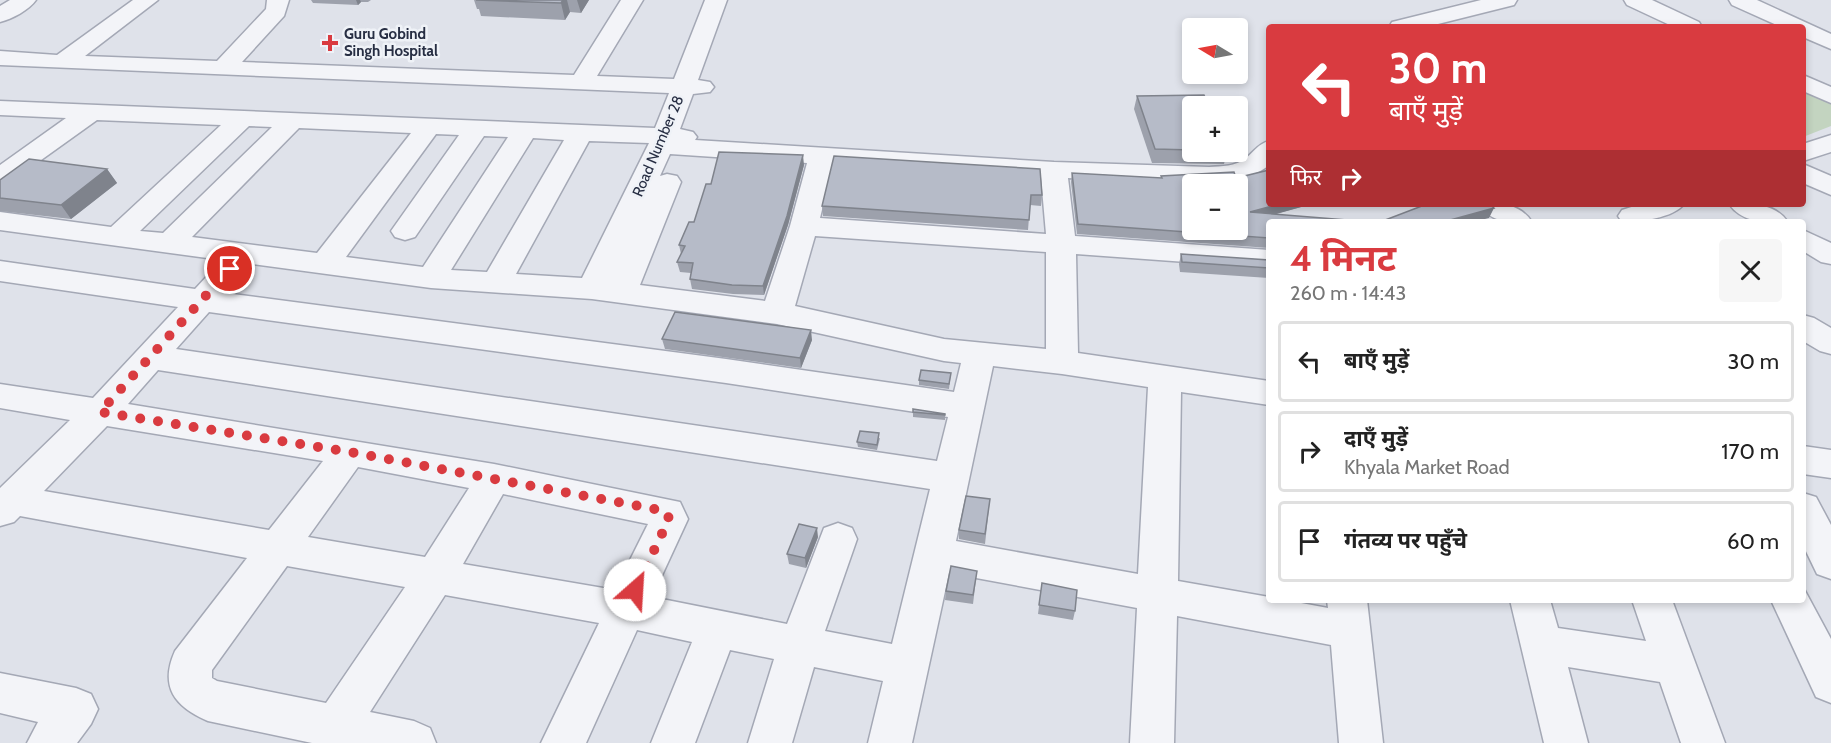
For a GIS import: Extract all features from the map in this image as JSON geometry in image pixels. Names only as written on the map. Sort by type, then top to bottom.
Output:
[{"type":"street","points":[[0,15],[25,0]]},
{"type":"street","points":[[62,62],[147,0]]},
{"type":"street","points":[[223,69],[276,11],[278,0]]},
{"type":"street","points":[[581,83],[632,0]]},
{"type":"street","name":"Road Number 28","points":[[693,87],[716,0]]},
{"type":"street","name":"Road Number 28","points":[[622,293],[693,87],[734,0]]},
{"type":"street","points":[[1411,24],[1506,0]]},
{"type":"street","points":[[1635,0],[1685,24]]},
{"type":"street","points":[[1750,1],[1793,24]]},
{"type":"street","points":[[1476,7],[1502,22]]},
{"type":"street","points":[[1806,30],[1831,42]]},
{"type":"street","points":[[0,58],[693,87]]},
{"type":"street","points":[[1806,84],[1831,96]]},
{"type":"street","points":[[0,108],[582,131],[822,155],[1054,170],[1233,174],[1257,165],[1266,153]]},
{"type":"street","points":[[0,177],[93,111]]},
{"type":"street","points":[[118,236],[244,117]]},
{"type":"street","points":[[170,243],[294,119]]},
{"type":"street","points":[[325,264],[430,125]]},
{"type":"street","points":[[405,231],[478,127]]},
{"type":"street","points":[[431,278],[526,129]]},
{"type":"street","points":[[496,282],[582,131]]},
{"type":"street","name":"Road Number 28","points":[[592,289],[673,141]]},
{"type":"street","points":[[1806,152],[1831,143]]},
{"type":"street","points":[[777,313],[804,226],[822,155]]},
{"type":"street","points":[[1054,170],[1061,243],[1062,362]]},
{"type":"street","points":[[1806,174],[1831,187]]},
{"type":"street","points":[[1496,207],[1514,219]]},
{"type":"street","points":[[1629,214],[1658,207]]},
{"type":"street","points":[[1748,207],[1769,219]]},
{"type":"street","points":[[0,221],[431,278],[592,289],[777,313],[944,350],[1062,362],[1266,393]]},
{"type":"street","points":[[804,226],[1266,259]]},
{"type":"street","points":[[6,506],[100,412],[245,253]]},
{"type":"street","points":[[0,271],[200,302],[788,378],[968,407]]},
{"type":"street","points":[[1806,328],[1831,343]]},
{"type":"street","points":[[890,743],[980,352]]},
{"type":"street","points":[[151,357],[952,478]]},
{"type":"street","points":[[1152,743],[1165,378]]},
{"type":"street","points":[[0,396],[350,452],[667,513],[669,519],[665,528],[563,743]]},
{"type":"street","points":[[350,452],[190,665],[192,689],[208,700],[414,743]]},
{"type":"street","points":[[1806,460],[1831,464]]},
{"type":"street","points":[[336,727],[435,576],[494,478]]},
{"type":"street","points":[[6,506],[279,548],[625,610],[908,667]]},
{"type":"street","points":[[1806,514],[1831,562]]},
{"type":"street","points":[[770,743],[799,646],[838,539]]},
{"type":"street","points":[[934,554],[1157,594],[1348,615],[1361,743]]},
{"type":"street","points":[[1531,603],[1566,743]]},
{"type":"street","points":[[1653,603],[1703,743]]},
{"type":"street","points":[[1792,603],[1831,682]]},
{"type":"street","points":[[673,743],[717,630]]},
{"type":"street","points":[[1541,644],[1676,665]]},
{"type":"street","points":[[0,693],[76,709],[49,743]]},
{"type":"green space","points":[[1806,86],[1831,98],[1831,126],[1806,136]]},
{"type":"building","points":[[476,0],[563,0],[561,3]]},
{"type":"building","points":[[1204,95],[1182,96],[1182,150],[1155,149],[1137,96]]},
{"type":"building","points":[[719,152],[803,155],[787,216],[763,286],[732,285],[690,279],[693,263],[677,262],[685,246],[679,245],[689,222],[694,222],[706,184],[711,184]]},
{"type":"building","points":[[834,156],[1040,169],[1042,195],[1031,195],[1029,220],[822,206]]},
{"type":"building","points":[[29,159],[107,169],[61,205],[0,198],[0,180]]},
{"type":"building","points":[[1266,171],[1266,207],[1268,207],[1250,212],[1335,219],[1266,219],[1266,238],[1248,236],[1248,175]]},
{"type":"building","points":[[1234,172],[1235,174],[1198,174]]},
{"type":"building","points":[[1072,173],[1162,178],[1161,176],[1182,175],[1182,232],[1078,224]]},
{"type":"building","points":[[1419,207],[1494,208],[1454,219],[1388,219]]},
{"type":"building","points":[[1181,254],[1266,260],[1266,268],[1182,262]]},
{"type":"building","points":[[675,312],[811,330],[800,358],[662,339]]},
{"type":"building","points":[[921,370],[951,373],[949,384],[919,380]]},
{"type":"building","points":[[913,409],[945,414],[945,415],[913,412]]},
{"type":"building","points":[[860,431],[879,433],[877,445],[857,442]]},
{"type":"building","points":[[966,496],[990,499],[985,534],[959,530]]},
{"type":"building","points":[[799,524],[817,528],[805,558],[787,554]]},
{"type":"building","points":[[951,566],[977,571],[973,595],[946,591]]},
{"type":"building","points":[[1042,583],[1077,590],[1075,611],[1039,605]]},
{"type":"place","name":"Guru Gobind Singh Hospital","points":[[330,43]]},
{"type":"route","points":[[230,269],[100,412],[350,452],[660,510],[667,513],[669,519],[635,590]]}]
